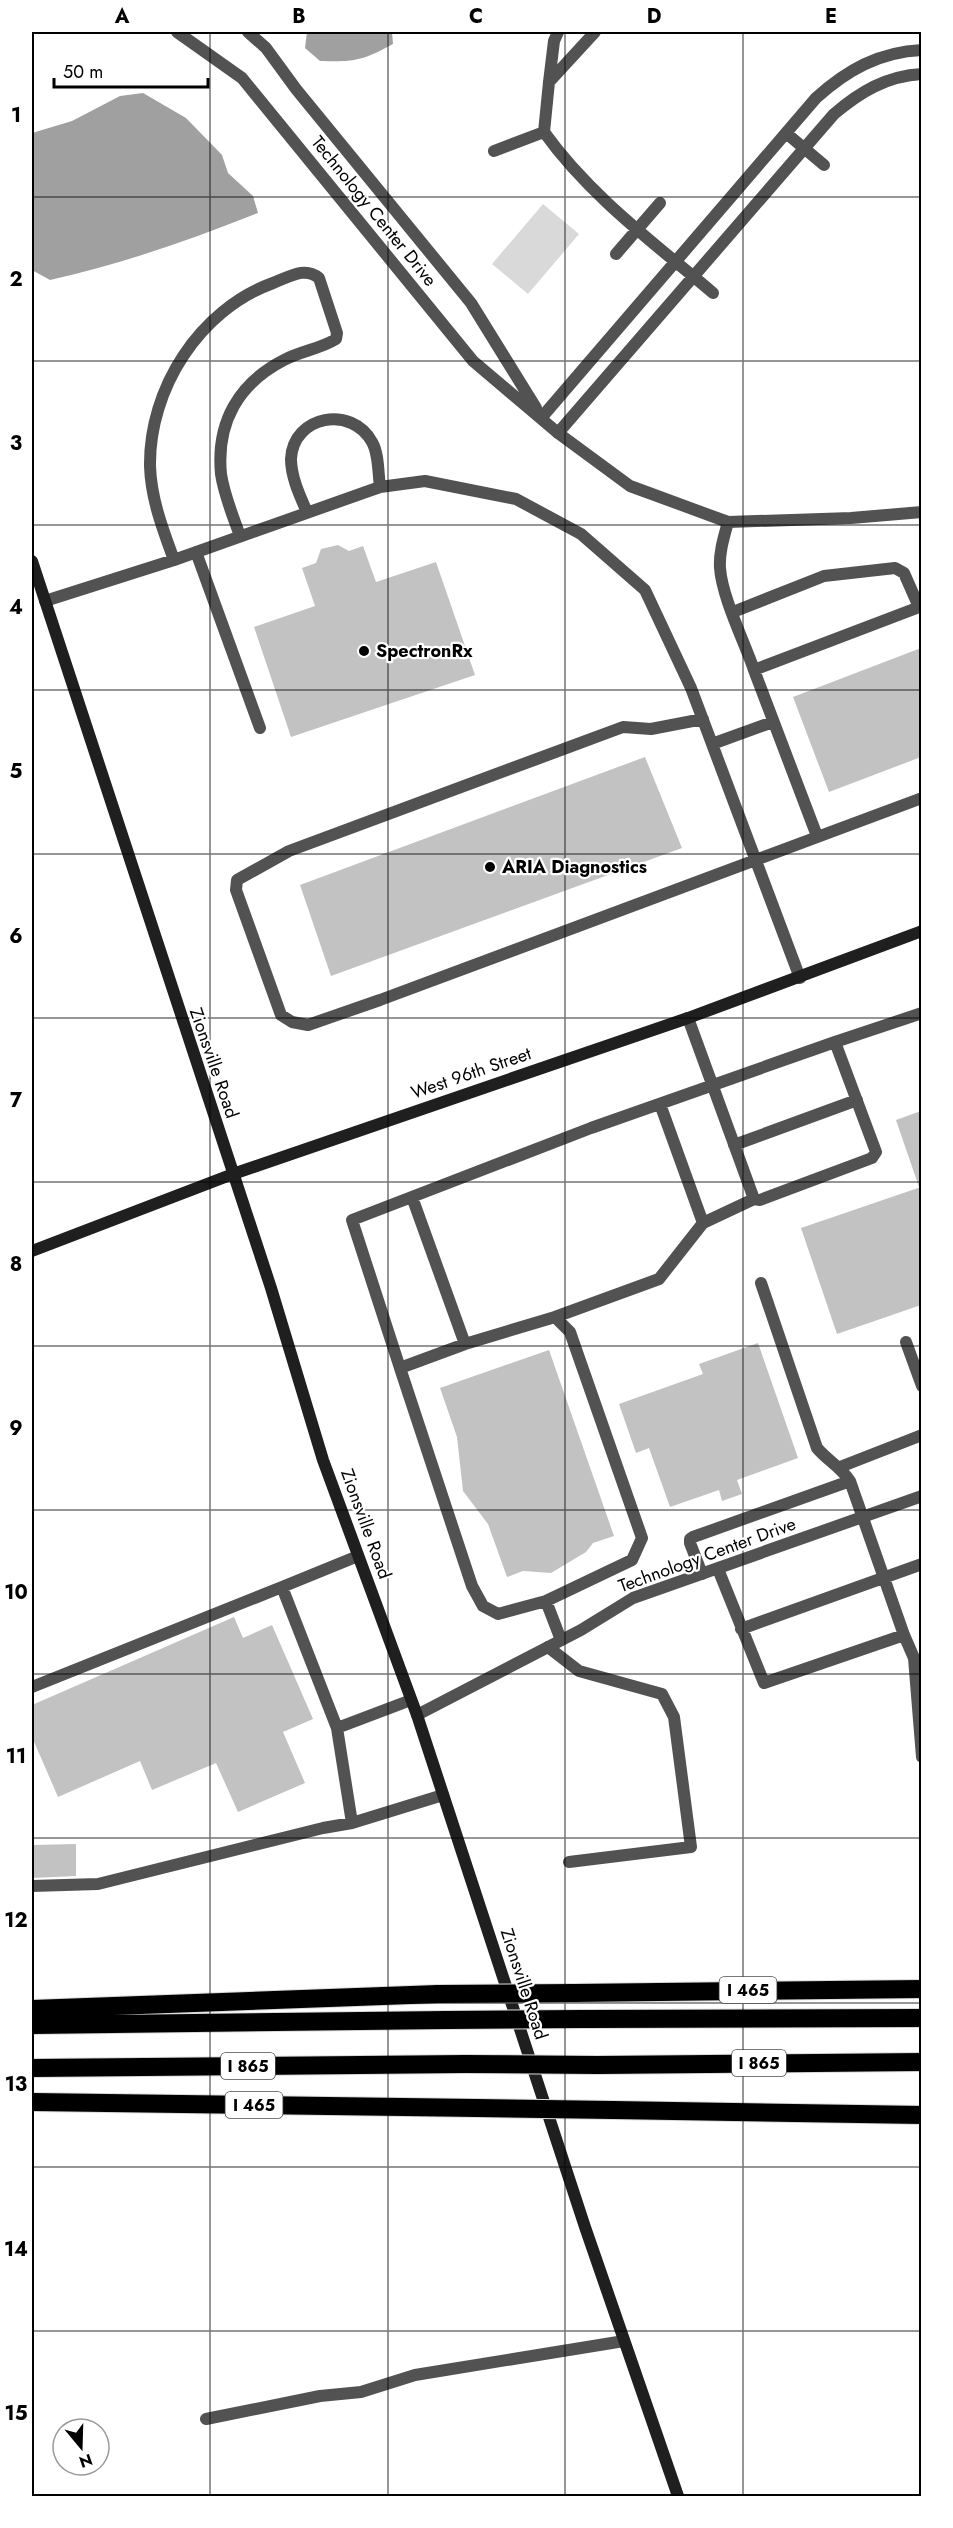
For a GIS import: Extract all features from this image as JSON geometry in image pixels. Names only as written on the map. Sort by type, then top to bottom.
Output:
[{"type":"highway","name":"I 465","points":[[32,2009],[438,1994],[921,1989]]},
{"type":"highway","points":[[32,2025],[921,2018]]},
{"type":"highway","name":"I 865","points":[[32,2068],[921,2062]]},
{"type":"highway","name":"I 465","points":[[32,2102],[921,2115]]},
{"type":"main road","name":"Zionsville Road","points":[[32,561],[233,1174],[323,1460],[417,1715],[624,2341],[678,2496]]},
{"type":"main road","name":"West 96th Street","points":[[32,1251],[233,1174],[688,1018],[921,931]]},
{"type":"street","name":"Technology Center Drive","points":[[177,32],[242,78],[473,360],[558,433],[630,486],[728,522],[851,518],[921,512]]},
{"type":"street","name":"Technology Center Drive","points":[[248,32],[266,48],[303,98],[471,303],[542,417]]},
{"type":"street","points":[[558,32],[554,41],[544,132],[560,154],[591,187],[713,293]]},
{"type":"street","points":[[549,82],[595,32]]},
{"type":"street","points":[[542,417],[816,98],[856,67],[880,56],[921,50]]},
{"type":"street","points":[[558,433],[834,114],[867,89],[887,80],[921,74]]},
{"type":"street","points":[[494,151],[544,132]]},
{"type":"street","points":[[786,133],[824,165]]},
{"type":"street","points":[[616,254],[660,203]]},
{"type":"street","points":[[174,560],[158,511],[150,468],[151,441],[156,418],[163,393],[172,374],[197,337],[236,301],[261,287],[304,272],[312,272],[319,278],[337,333],[336,339],[285,359],[266,371],[247,386],[233,406],[225,426],[221,449],[221,474],[240,536]]},
{"type":"street","points":[[307,512],[292,472],[291,457],[295,442],[302,432],[313,424],[327,419],[341,418],[366,432],[374,444],[380,487]]},
{"type":"street","points":[[45,601],[174,560],[380,487],[425,481],[516,499],[581,534],[645,590],[691,688],[800,978]]},
{"type":"street","points":[[728,522],[721,546],[720,568],[733,612],[817,836]]},
{"type":"street","points":[[196,552],[260,728]]},
{"type":"street","points":[[733,612],[824,576],[895,567],[904,573],[920,607],[754,670]]},
{"type":"street","points":[[703,719],[651,729],[622,727],[289,851],[237,880],[236,890],[281,1015],[292,1022],[308,1025],[921,798]]},
{"type":"street","points":[[712,744],[773,722]]},
{"type":"street","points":[[555,1317],[570,1332],[642,1538],[632,1560],[546,1601],[498,1614],[483,1606],[472,1586],[352,1220],[591,1128],[921,1013]]},
{"type":"street","points":[[688,1018],[754,1199]]},
{"type":"street","points":[[400,1368],[465,1344],[555,1317],[659,1279],[703,1223],[754,1199],[760,1200],[872,1158],[876,1152],[836,1042]]},
{"type":"street","points":[[734,1145],[857,1100]]},
{"type":"street","points":[[660,1104],[703,1223]]},
{"type":"street","points":[[412,1197],[465,1344]]},
{"type":"street","points":[[761,1283],[817,1448],[840,1467],[850,1481],[904,1635],[918,1661],[921,1757]]},
{"type":"street","points":[[906,1342],[917,1361],[921,1386]]},
{"type":"street","points":[[840,1467],[921,1435]]},
{"type":"street","points":[[702,1574],[690,1539],[850,1481]]},
{"type":"street","name":"Technology Center Drive","points":[[417,1715],[561,1640],[633,1598],[921,1496]]},
{"type":"street","points":[[32,1687],[358,1556]]},
{"type":"street","points":[[741,1629],[921,1564]]},
{"type":"street","points":[[718,1569],[764,1683],[904,1635]]},
{"type":"street","points":[[282,1587],[337,1728],[352,1823]]},
{"type":"street","points":[[546,1601],[561,1640]]},
{"type":"street","points":[[548,1647],[579,1671],[662,1694],[674,1717],[691,1847],[569,1862]]},
{"type":"street","points":[[337,1728],[411,1700]]},
{"type":"street","points":[[32,1886],[98,1884],[352,1823],[443,1795]]},
{"type":"street","points":[[206,2419],[320,2396],[362,2392],[415,2375],[624,2341]]},
{"type":"shaded area","points":[[307,32],[392,32],[393,44],[358,59],[320,61],[305,48]]},
{"type":"shaded area","points":[[143,93],[186,118],[222,155],[228,173],[253,196],[258,213],[156,251],[77,274],[50,280],[32,270],[32,133],[72,121],[120,96]]},
{"type":"shaded area","points":[[543,204],[579,234],[528,294],[492,264]]},
{"type":"building","name":"SpectronRx","points":[[338,545],[349,551],[363,546],[376,582],[436,562],[475,675],[291,737],[254,627],[315,606],[302,568],[316,563],[321,549]]},
{"type":"building","points":[[921,648],[921,757],[829,792],[793,697]]},
{"type":"building","name":"ARIA Diagnostics","points":[[645,757],[682,848],[331,976],[300,885]]},
{"type":"building","points":[[921,1111],[921,1187],[919,1187],[896,1120]]},
{"type":"building","points":[[921,1187],[921,1305],[837,1334],[801,1228]]},
{"type":"building","points":[[758,1343],[798,1458],[737,1480],[742,1494],[722,1501],[719,1490],[670,1507],[649,1448],[636,1453],[619,1404],[703,1374],[699,1364]]},
{"type":"building","points":[[549,1350],[614,1536],[593,1543],[586,1552],[551,1573],[523,1571],[507,1577],[488,1524],[463,1491],[457,1437],[440,1388]]},
{"type":"building","points":[[234,1617],[243,1638],[272,1625],[313,1719],[283,1732],[305,1783],[238,1812],[216,1763],[152,1790],[140,1761],[58,1797],[32,1737],[32,1705]]},
{"type":"building","points":[[76,1844],[76,1876],[32,1878],[32,1845]]},
{"type":"place","name":"SpectronRx","points":[[364,651]]},
{"type":"place","name":"ARIA Diagnostics","points":[[490,867]]}]
